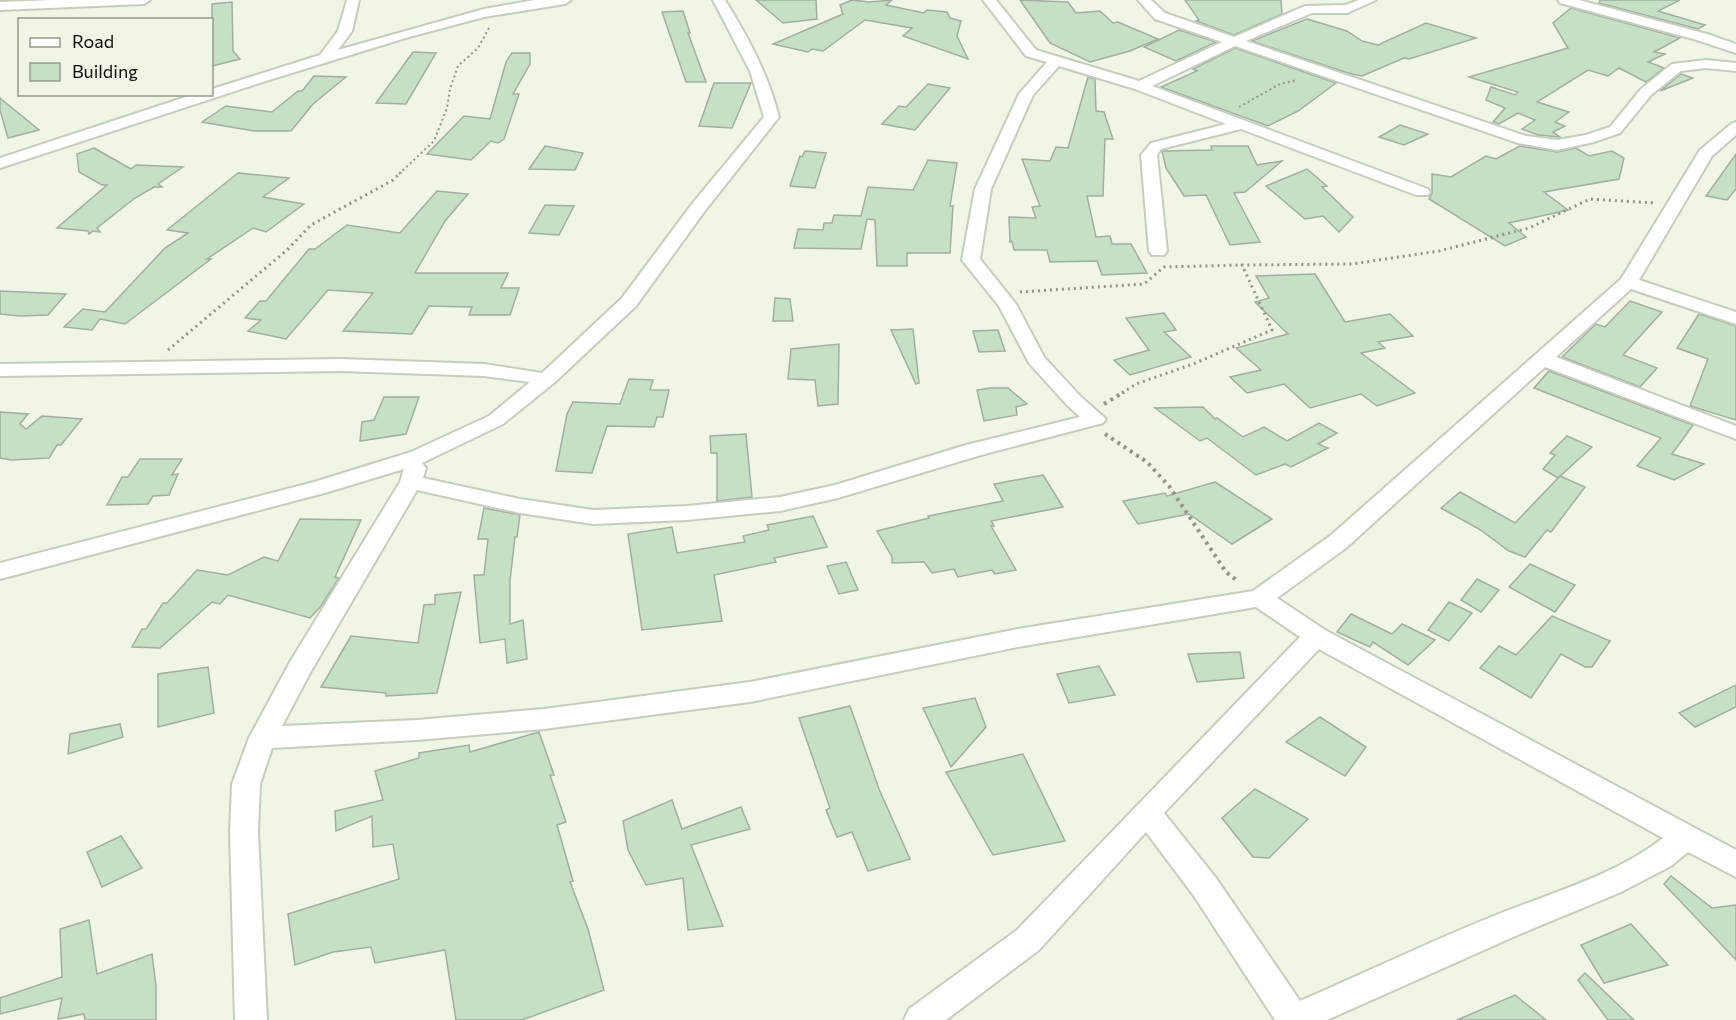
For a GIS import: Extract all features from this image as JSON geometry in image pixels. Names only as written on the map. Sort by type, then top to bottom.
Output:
[{"type":"street","points":[[0,6],[144,0]]},
{"type":"street","points":[[326,57],[345,31],[353,0]]},
{"type":"street","points":[[213,94],[326,57],[499,6],[565,0]]},
{"type":"street","points":[[0,571],[320,487],[415,469],[496,420],[545,380],[629,302],[698,208],[772,117],[767,91],[748,48],[719,0]]},
{"type":"street","points":[[989,0],[1031,53],[1140,86],[1233,123],[1422,192]]},
{"type":"street","points":[[1144,0],[1160,16],[1523,140],[1557,145],[1589,139],[1615,130],[1646,92],[1677,67],[1707,64],[1736,67]]},
{"type":"street","points":[[1140,86],[1235,40],[1310,9],[1347,9],[1370,0]]},
{"type":"street","points":[[1564,0],[1585,2],[1736,49]]},
{"type":"street","points":[[1056,61],[1026,94],[983,189],[971,260],[1007,304],[1036,359],[1074,401],[1096,419]]},
{"type":"street","points":[[0,163],[206,96]]},
{"type":"street","points":[[1158,251],[1149,155],[1156,146],[1233,123]]},
{"type":"street","points":[[262,738],[417,730],[543,719],[750,692],[1018,638],[1260,598],[1338,542],[1628,282],[1707,153],[1736,127]]},
{"type":"street","points":[[1628,282],[1736,318]]},
{"type":"street","points":[[1542,359],[1736,433]]},
{"type":"street","points":[[0,370],[341,365],[484,370],[520,374],[545,380]]},
{"type":"street","points":[[415,469],[520,506],[593,517],[722,509],[780,504],[838,492],[974,450],[1096,419]]},
{"type":"street","points":[[251,1020],[244,832],[246,784],[262,738],[299,669],[415,469]]},
{"type":"street","points":[[1260,598],[1316,636],[1736,864]]},
{"type":"street","points":[[920,1020],[1028,940],[1316,636]]},
{"type":"street","points":[[1147,812],[1205,887],[1293,1020],[1509,924],[1608,884],[1661,857],[1686,837]]},
{"type":"path","points":[[147,367],[287,250],[310,225],[393,180],[434,141],[447,108],[450,89],[458,66],[478,48],[499,6]]},
{"type":"path","points":[[1233,123],[1236,109],[1280,84],[1303,79],[1321,71]]},
{"type":"path","points":[[999,294],[1144,284],[1164,267],[1353,264],[1439,251],[1529,228],[1590,199],[1676,203]]},
{"type":"path","points":[[1242,265],[1272,330],[1193,364],[1136,384],[1104,404],[1105,408],[1096,419],[1104,433],[1147,462],[1169,486],[1226,572],[1260,598]]},
{"type":"building","points":[[756,0],[816,0],[817,19],[783,23]]},
{"type":"building","points":[[852,0],[869,2],[892,0],[886,5],[924,13],[927,10],[947,12],[950,18],[961,21],[957,36],[968,59],[903,36],[912,28],[865,20],[823,51],[812,49],[808,52],[773,44],[843,14],[840,5]]},
{"type":"building","points":[[1020,0],[1068,2],[1076,13],[1100,11],[1113,23],[1118,22],[1158,39],[1130,51],[1090,62],[1050,43]]},
{"type":"building","points":[[1185,0],[1281,0],[1282,14],[1234,35],[1196,21],[1199,20]]},
{"type":"building","points":[[1600,0],[1680,0],[1658,11],[1705,25],[1698,29],[1599,3]]},
{"type":"building","points":[[232,2],[233,51],[240,59],[213,66],[213,18],[212,4]]},
{"type":"building","points":[[1571,8],[1680,38],[1654,52],[1665,54],[1648,62],[1664,68],[1646,82],[1619,68],[1608,76],[1588,70],[1537,102],[1569,112],[1555,122],[1565,126],[1553,132],[1560,137],[1538,135],[1522,129],[1535,120],[1518,113],[1499,124],[1493,122],[1505,108],[1486,100],[1491,87],[1515,95],[1518,92],[1469,77],[1568,48],[1553,23]]},
{"type":"building","points":[[683,11],[690,33],[688,33],[706,82],[686,82],[662,12]]},
{"type":"building","points":[[1307,19],[1347,31],[1362,41],[1378,45],[1426,23],[1476,38],[1409,59],[1404,58],[1362,76],[1252,41]]},
{"type":"building","points":[[1179,30],[1216,42],[1176,61],[1144,47]]},
{"type":"building","points":[[1235,48],[1336,83],[1298,111],[1268,126],[1161,87],[1197,71],[1193,69]]},
{"type":"building","points":[[413,52],[436,53],[406,104],[376,103]]},
{"type":"building","points":[[512,53],[530,53],[530,64],[513,94],[519,94],[504,139],[498,143],[491,141],[471,160],[427,154],[464,116],[490,119],[506,62]]},
{"type":"building","points":[[1681,74],[1693,78],[1660,91]]},
{"type":"building","points":[[314,76],[346,77],[313,104],[291,131],[254,131],[202,122],[226,106],[272,112],[298,91],[302,91]]},
{"type":"building","points":[[1088,77],[1095,79],[1096,111],[1104,112],[1113,139],[1105,139],[1103,196],[1087,196],[1096,237],[1110,236],[1112,244],[1131,244],[1147,273],[1102,275],[1097,261],[1050,262],[1047,250],[1014,250],[1012,241],[1010,242],[1009,217],[1036,218],[1032,207],[1040,206],[1022,159],[1050,161],[1056,147],[1068,148]]},
{"type":"building","points":[[714,83],[751,83],[732,128],[699,126]]},
{"type":"building","points":[[928,84],[950,88],[915,130],[882,124],[899,106],[906,107]]},
{"type":"building","points":[[0,98],[39,130],[8,138],[0,110]]},
{"type":"building","points":[[1400,125],[1428,134],[1404,145],[1379,137]]},
{"type":"building","points":[[545,146],[583,153],[575,170],[529,169]]},
{"type":"building","points":[[1211,146],[1248,146],[1257,165],[1282,161],[1245,192],[1234,193],[1260,242],[1230,245],[1206,195],[1184,196],[1166,168],[1162,151],[1212,150]]},
{"type":"building","points":[[1520,146],[1557,152],[1576,148],[1589,156],[1612,151],[1624,158],[1619,179],[1544,192],[1568,210],[1509,223],[1526,237],[1505,246],[1429,199],[1432,193],[1432,174],[1451,177],[1486,156],[1496,159]]},
{"type":"building","points":[[94,148],[131,169],[136,165],[183,167],[158,184],[162,187],[154,187],[135,198],[97,228],[100,232],[93,231],[89,234],[88,231],[57,228],[107,185],[102,185],[79,172],[77,154]]},
{"type":"building","points":[[805,151],[826,153],[815,188],[790,186],[800,156],[802,157]]},
{"type":"building","points":[[1736,154],[1736,189],[1727,200],[1706,196]]},
{"type":"building","points":[[928,160],[957,163],[950,206],[953,206],[950,253],[907,253],[907,266],[877,266],[875,220],[867,219],[861,249],[794,248],[798,229],[823,230],[824,223],[832,223],[834,215],[861,216],[868,187],[913,190]]},
{"type":"building","points":[[1307,169],[1327,186],[1322,187],[1353,217],[1339,232],[1323,216],[1305,219],[1266,186]]},
{"type":"building","points":[[238,173],[289,178],[263,197],[304,204],[266,232],[253,228],[207,259],[211,259],[125,324],[100,319],[92,330],[64,327],[83,309],[105,312],[165,248],[188,233],[167,230]]},
{"type":"building","points":[[437,191],[468,194],[445,221],[415,273],[508,273],[501,288],[519,288],[510,315],[469,315],[472,307],[429,306],[412,334],[343,331],[373,293],[328,290],[286,339],[248,331],[261,320],[245,318],[260,301],[266,301],[309,249],[315,249],[347,225],[400,233]]},
{"type":"building","points":[[545,205],[574,206],[559,235],[529,233]]},
{"type":"building","points":[[1315,274],[1345,322],[1390,314],[1413,336],[1378,342],[1385,348],[1361,353],[1415,393],[1377,406],[1361,394],[1310,408],[1284,384],[1247,393],[1230,377],[1261,370],[1236,348],[1288,334],[1255,302],[1269,298],[1256,276]]},
{"type":"building","points":[[0,291],[66,294],[48,315],[20,316],[0,314]]},
{"type":"building","points":[[775,298],[790,299],[793,321],[773,321]]},
{"type":"building","points":[[1630,301],[1662,312],[1623,355],[1657,368],[1640,387],[1562,357],[1596,324],[1605,327]]},
{"type":"building","points":[[1164,313],[1176,330],[1164,332],[1191,357],[1130,375],[1114,360],[1149,350],[1126,318]]},
{"type":"building","points":[[1699,314],[1736,326],[1736,420],[1690,406],[1708,359],[1677,348]]},
{"type":"building","points":[[913,329],[919,383],[916,384],[891,330]]},
{"type":"building","points":[[998,330],[1005,351],[979,352],[973,331]]},
{"type":"building","points":[[839,344],[838,404],[818,406],[815,380],[788,379],[791,349]]},
{"type":"building","points":[[1549,371],[1693,425],[1672,454],[1704,464],[1674,480],[1637,466],[1661,438],[1534,388]]},
{"type":"building","points":[[629,379],[653,380],[650,390],[669,390],[663,417],[657,417],[654,427],[607,426],[592,473],[556,471],[567,414],[573,402],[620,404]]},
{"type":"building","points":[[1008,388],[1027,404],[1016,407],[1017,415],[984,421],[977,390]]},
{"type":"building","points":[[384,397],[419,397],[406,434],[360,441],[362,422],[374,420]]},
{"type":"building","points":[[1203,407],[1215,419],[1217,418],[1243,437],[1264,427],[1287,441],[1319,423],[1337,433],[1318,444],[1328,448],[1291,467],[1285,464],[1256,475],[1207,438],[1200,441],[1155,408]]},
{"type":"building","points":[[0,412],[28,414],[20,424],[26,429],[42,416],[82,419],[61,445],[57,445],[49,458],[11,460],[0,458]]},
{"type":"building","points":[[746,434],[752,497],[717,501],[717,453],[711,453],[710,436]]},
{"type":"building","points":[[1567,436],[1592,447],[1558,478],[1543,469],[1555,455],[1550,453]]},
{"type":"building","points":[[140,459],[182,459],[172,475],[178,474],[169,495],[153,496],[148,504],[107,505],[122,477],[128,477]]},
{"type":"building","points":[[1043,475],[1063,507],[991,521],[994,526],[991,526],[1016,570],[995,574],[992,570],[958,577],[954,569],[932,573],[924,562],[892,563],[892,557],[877,531],[929,518],[928,516],[1003,501],[994,484]]},
{"type":"building","points":[[1560,476],[1585,487],[1551,532],[1547,530],[1525,557],[1509,551],[1479,529],[1441,508],[1460,492],[1515,523]]},
{"type":"building","points":[[1215,482],[1272,519],[1232,544],[1189,514],[1138,524],[1123,501],[1165,493],[1167,496]]},
{"type":"building","points":[[484,508],[520,515],[510,581],[510,624],[523,620],[527,659],[507,663],[505,639],[480,643],[474,575],[484,575],[488,539],[478,539]]},
{"type":"building","points":[[813,516],[827,547],[774,558],[776,562],[714,575],[722,621],[642,630],[628,534],[672,527],[677,553],[745,542],[743,536],[769,530],[767,525]]},
{"type":"building","points":[[300,519],[361,520],[335,577],[339,578],[321,606],[310,618],[228,595],[220,604],[212,602],[160,648],[132,647],[142,629],[146,629],[163,603],[167,603],[197,570],[228,575],[264,557],[278,561]]},
{"type":"building","points":[[846,562],[858,590],[839,594],[827,566]]},
{"type":"building","points":[[1530,564],[1575,585],[1555,612],[1509,587]]},
{"type":"building","points":[[1477,579],[1499,590],[1481,612],[1461,600]]},
{"type":"building","points":[[461,592],[437,693],[386,696],[386,693],[321,687],[351,636],[418,643],[424,605],[435,604],[435,595]]},
{"type":"building","points":[[1449,602],[1472,613],[1449,641],[1428,630]]},
{"type":"building","points":[[1351,614],[1392,634],[1402,624],[1435,640],[1408,665],[1373,642],[1370,647],[1337,632]]},
{"type":"building","points":[[1552,616],[1610,641],[1592,667],[1585,667],[1561,654],[1531,698],[1480,668],[1499,646],[1516,655]]},
{"type":"building","points":[[1240,652],[1244,678],[1197,682],[1188,654]]},
{"type":"building","points":[[1099,666],[1115,695],[1069,703],[1057,674]]},
{"type":"building","points":[[208,667],[214,713],[158,727],[158,674]]},
{"type":"building","points":[[1736,685],[1736,707],[1695,727],[1679,713]]},
{"type":"building","points":[[975,698],[986,727],[951,767],[923,708]]},
{"type":"building","points":[[850,706],[879,789],[910,859],[868,871],[852,832],[837,837],[826,810],[830,808],[799,718]]},
{"type":"building","points":[[1320,717],[1366,747],[1345,776],[1286,742]]},
{"type":"building","points":[[120,724],[123,737],[68,754],[70,734]]},
{"type":"building","points":[[539,732],[554,775],[550,775],[566,822],[557,825],[573,881],[570,882],[588,929],[604,990],[522,1020],[456,1020],[445,950],[375,963],[371,947],[333,952],[295,965],[288,914],[399,879],[393,844],[373,847],[372,816],[336,831],[335,811],[383,800],[375,771],[419,758],[419,753],[469,745],[470,752]]},
{"type":"building","points":[[1023,754],[1065,841],[993,855],[946,772]]},
{"type":"building","points":[[1255,789],[1308,819],[1269,858],[1253,857],[1222,818]]},
{"type":"building","points":[[672,800],[682,829],[741,807],[750,829],[691,845],[723,926],[688,930],[683,878],[646,885],[628,850],[623,821]]},
{"type":"building","points":[[121,836],[142,868],[102,887],[87,852]]},
{"type":"building","points":[[1671,876],[1712,908],[1736,905],[1736,960],[1664,884]]},
{"type":"building","points":[[89,920],[97,974],[152,954],[156,986],[156,1020],[85,1020],[84,1014],[58,1019],[62,998],[0,1014],[0,998],[62,977],[60,929]]},
{"type":"building","points":[[1631,924],[1668,965],[1604,983],[1581,945]]},
{"type":"building","points":[[1585,973],[1634,1020],[1608,1020],[1578,980]]},
{"type":"building","points":[[1515,995],[1546,1020],[1457,1020]]}]
